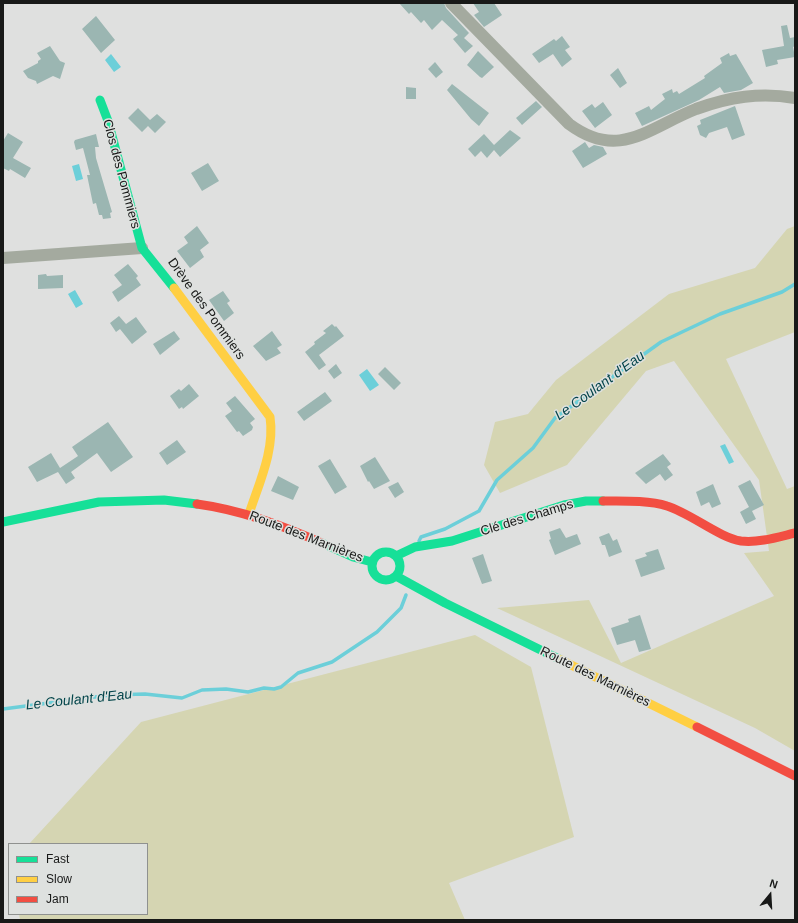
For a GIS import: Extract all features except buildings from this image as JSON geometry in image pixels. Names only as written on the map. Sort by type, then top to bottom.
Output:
[{"type":"street","points":[[451,3],[569,124],[584,134],[600,140],[618,141],[630,139],[696,110],[738,96],[795,98]]},
{"type":"street","name":"Clos des Pommiers","points":[[100,100],[108,121],[142,248]]},
{"type":"street","points":[[3,258],[142,248]]},
{"type":"street","name":"Drève des Pommiers","points":[[142,248],[162,272],[270,417],[272,428],[270,443],[249,514]]},
{"type":"street","name":"Route des Marnières","points":[[3,522],[99,502],[164,500],[226,508],[249,514],[300,532],[353,557],[372,562]]},
{"type":"street","name":"Clé des Champs","points":[[396,556],[415,547],[452,541],[564,505],[586,501],[621,500],[665,505],[682,511],[731,538],[741,541],[766,540],[795,533]]},
{"type":"street","name":"Route des Marnières","points":[[396,556],[390,552],[382,552],[376,555],[372,562],[372,568],[378,578],[384,580],[396,576],[466,613],[795,776]]},
{"type":"street","points":[[396,556],[400,566],[396,576]]},
{"type":"green space","points":[[795,226],[795,332],[726,359],[787,489],[795,486],[795,751],[755,728],[497,608],[589,600],[621,663],[774,596],[744,553],[769,551],[759,480],[674,361],[646,371],[567,465],[500,493],[484,465],[495,422],[528,414],[556,380],[669,294],[755,268],[787,229]]},
{"type":"green space","points":[[475,635],[531,667],[574,837],[449,883],[465,920],[20,920],[19,915],[148,915],[148,843],[30,843],[141,722]]},
{"type":"water","points":[[111,54],[121,67],[114,72],[105,60]]},
{"type":"water","points":[[79,164],[83,179],[76,181],[72,166]]},
{"type":"water","points":[[75,290],[83,304],[76,308],[68,294]]},
{"type":"water","points":[[367,369],[379,385],[370,391],[359,375]]},
{"type":"water","points":[[725,444],[734,462],[729,464],[720,446]]},
{"type":"waterway","name":"Le Coulant d'Eau","points":[[419,541],[421,537],[445,529],[479,511],[497,480],[533,448],[555,418],[661,342],[720,314],[782,292],[795,284]]},
{"type":"waterway","name":"Le Coulant d'Eau","points":[[3,709],[110,695],[145,694],[182,698],[202,690],[226,689],[248,692],[264,688],[274,689],[281,687],[298,673],[332,662],[377,632],[401,608],[406,595]]},
{"type":"traffic: fast","points":[[100,100],[108,121],[142,248],[174,288]]},
{"type":"traffic: fast","points":[[3,522],[99,502],[164,500],[197,504]]},
{"type":"traffic: fast","points":[[396,556],[415,547],[452,541],[564,505],[586,501],[603,501]]},
{"type":"traffic: fast","points":[[322,543],[353,557],[372,562]]},
{"type":"traffic: fast","points":[[386,552],[396,556],[400,566],[396,576],[386,580],[376,576],[372,566],[376,556],[386,552]]},
{"type":"traffic: fast","points":[[396,576],[445,603],[559,659]]},
{"type":"traffic: slow","points":[[174,288],[270,417],[271,429],[268,454],[249,514]]},
{"type":"traffic: slow","points":[[559,659],[697,727]]},
{"type":"traffic: jam","points":[[603,501],[644,502],[667,506],[676,509],[724,535],[741,541],[762,540],[795,533]]},
{"type":"traffic: jam","points":[[197,504],[245,514],[291,530],[322,543]]},
{"type":"traffic: jam","points":[[697,727],[795,776]]}]
